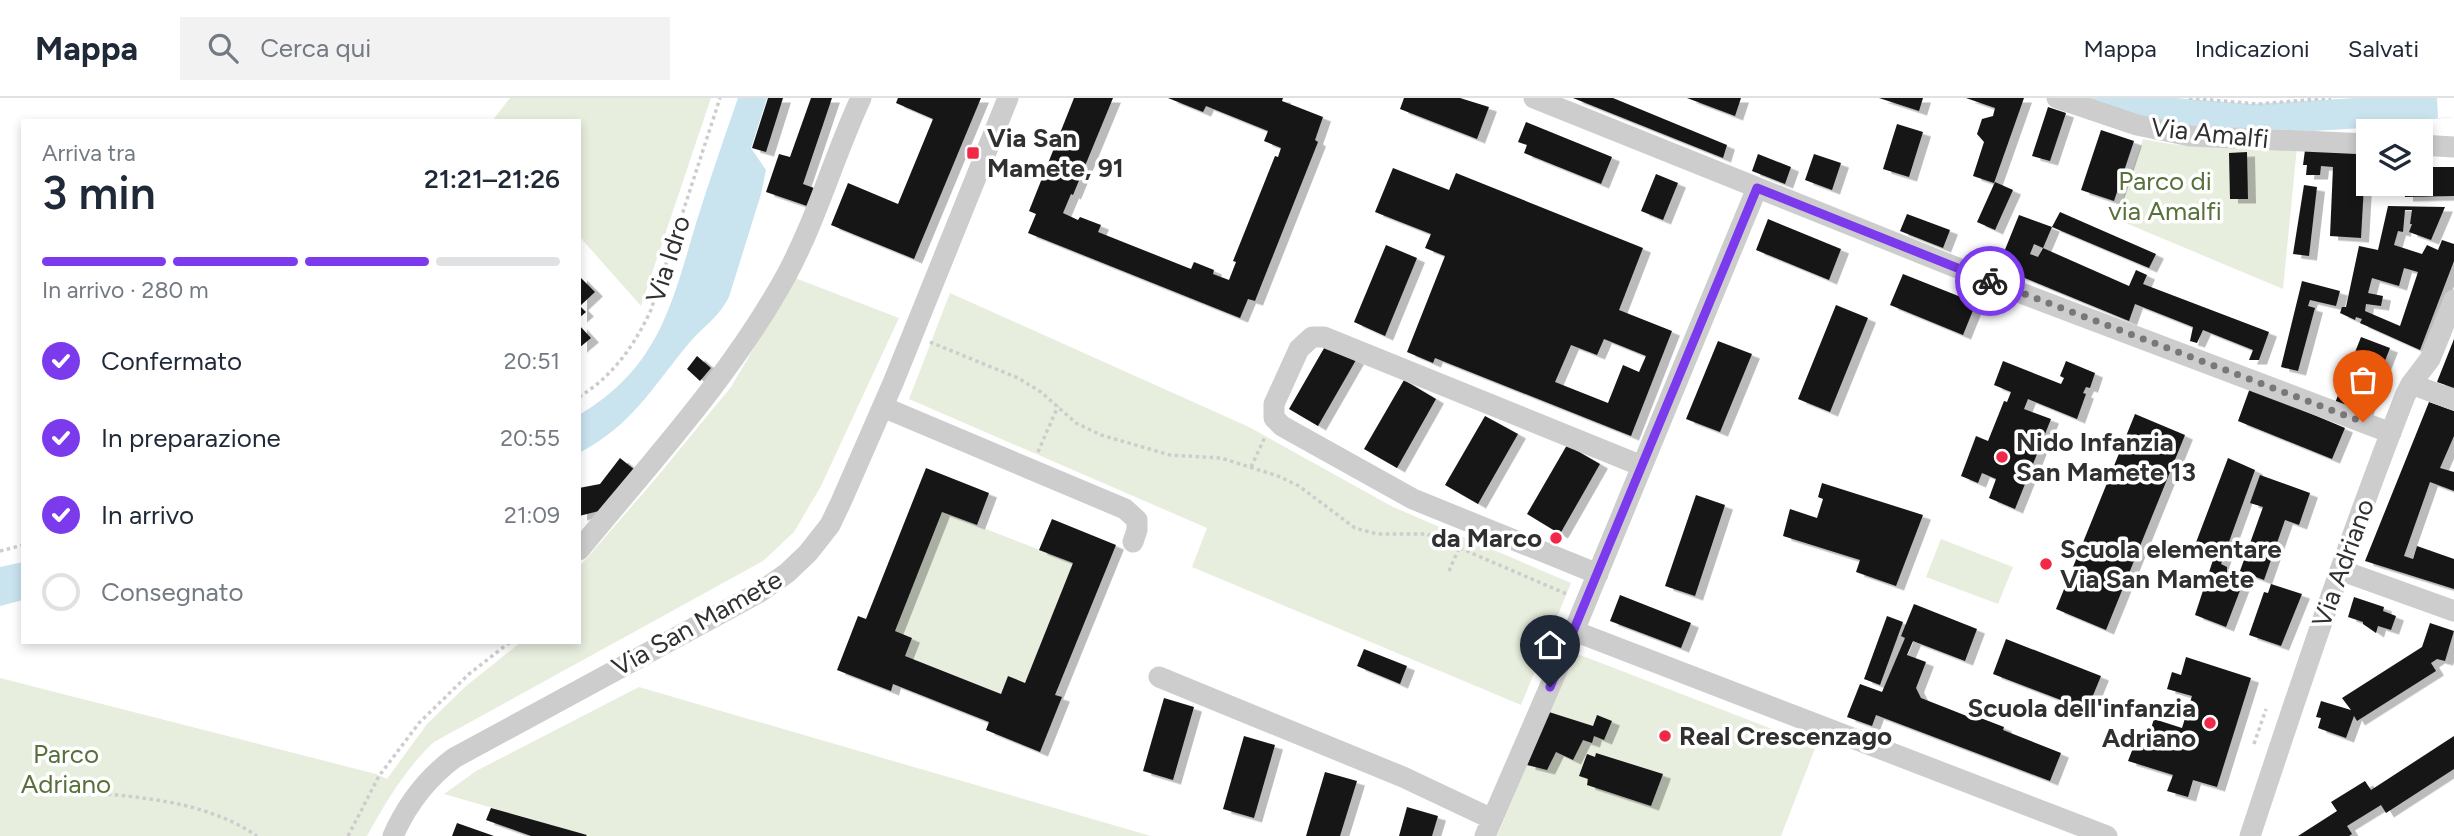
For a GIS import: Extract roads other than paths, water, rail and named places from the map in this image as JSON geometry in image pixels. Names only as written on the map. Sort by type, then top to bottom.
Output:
[{"type":"street","points":[[581,548],[705,397],[767,308],[801,246],[861,98]]},
{"type":"street","name":"Via San Mamete","points":[[393,836],[406,810],[422,788],[454,758],[779,580],[814,546],[835,516],[883,407],[1008,98]]},
{"type":"street","points":[[1534,98],[2051,305],[2391,433]]},
{"type":"street","name":"Via Amalfi","points":[[2057,98],[2137,125],[2190,136],[2356,143]]},
{"type":"street","points":[[2433,145],[2454,146]]},
{"type":"street","points":[[1159,677],[1403,777],[1457,804],[1488,827],[1598,574],[1757,188]]},
{"type":"street","name":"Via Adriano","points":[[2250,836],[2340,570],[2391,433],[2411,384],[2430,359],[2454,300]]},
{"type":"street","points":[[1598,574],[1420,503],[1277,422],[1273,412],[1274,404],[1299,349],[1306,340],[1317,336],[1642,466]]},
{"type":"street","points":[[2411,384],[2454,400]]},
{"type":"street","points":[[883,407],[1130,511],[1137,520],[1133,542]]},
{"type":"street","points":[[2340,570],[2454,611]]},
{"type":"street","points":[[1574,631],[2107,836]]},
{"type":"water","points":[[738,98],[767,98],[751,148],[766,170],[729,297],[641,404],[614,430],[581,452],[581,414],[628,376],[659,331],[670,306]]},
{"type":"water","points":[[2079,98],[2176,98],[2251,104],[2356,98],[2454,98],[2454,117],[2356,119],[2356,128],[2313,131],[2165,125]]},
{"type":"water","points":[[21,562],[21,601],[0,606],[0,567]]},
{"type":"place","name":"Via San Mamete, 91","points":[[973,153]]},
{"type":"place","name":"Nido Infanzia San Mamete 13","points":[[2002,457]]},
{"type":"place","name":"da Marco","points":[[1556,538]]},
{"type":"place","name":"Scuola elementare Via San Mamete","points":[[2046,564]]},
{"type":"place","name":"Scuola dell'infanzia Adriano","points":[[2210,723]]},
{"type":"place","name":"Real Crescenzago","points":[[1665,736]]},
{"type":"park label","name":"Parco di via Amalfi","points":[[2165,196]]},
{"type":"park label","name":"Parco Adriano","points":[[66,769]]}]
